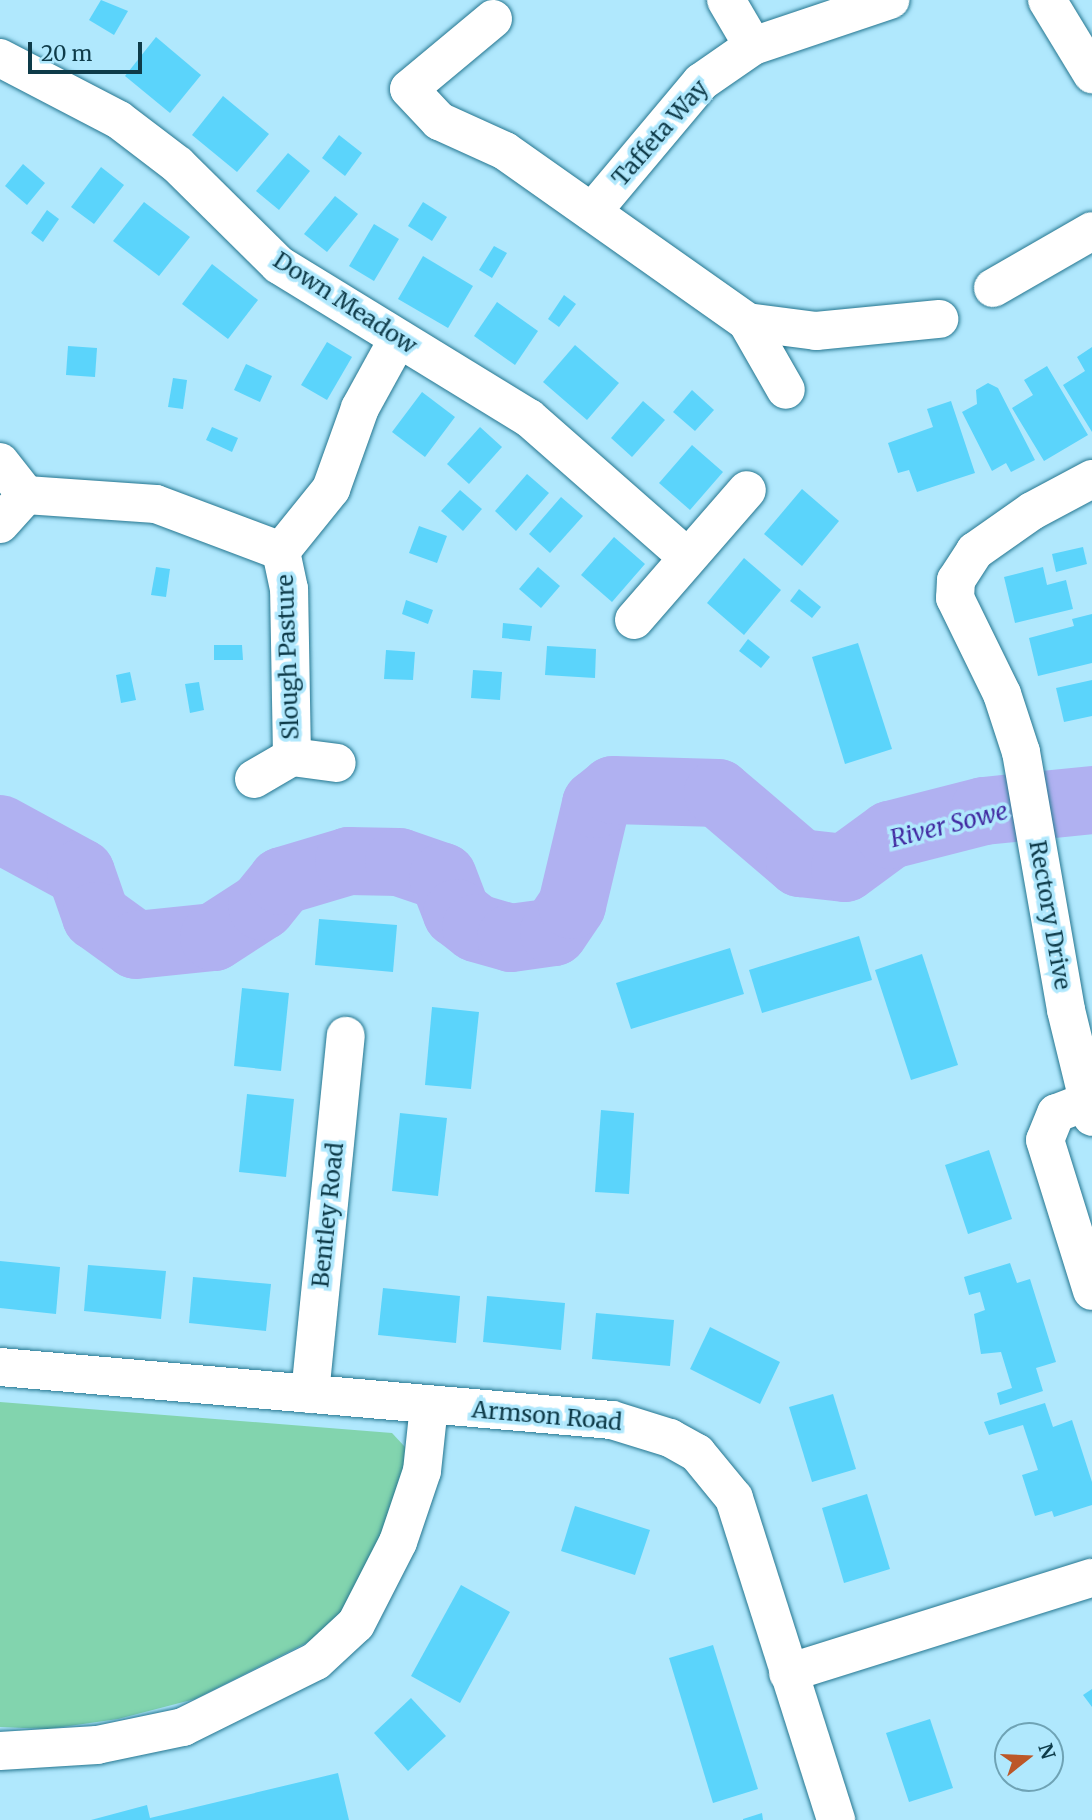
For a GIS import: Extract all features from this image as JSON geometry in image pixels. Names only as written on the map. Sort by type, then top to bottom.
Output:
[{"type":"street","points":[[726,0],[753,46]]},
{"type":"street","name":"Taffeta Way","points":[[592,212],[701,82],[753,46],[890,0]]},
{"type":"street","points":[[1047,0],[1092,74]]},
{"type":"street","points":[[493,19],[408,89],[439,121],[505,151],[747,321],[786,390]]},
{"type":"street","name":"Down Meadow","points":[[0,58],[119,120],[178,165],[279,265],[529,418],[686,556]]},
{"type":"street","points":[[993,288],[1092,231]]},
{"type":"street","points":[[747,321],[817,331],[939,319]]},
{"type":"street","name":"Slough Pasture","points":[[292,757],[289,589],[281,551],[331,489],[360,408],[398,339]]},
{"type":"street","points":[[0,462],[26,495],[156,504],[281,551]]},
{"type":"street","name":"Rectory Drive","points":[[1092,480],[996,534],[956,580],[959,617],[1002,694],[1021,752],[1038,853],[1079,1006],[1090,1109],[1056,1113],[1045,1140],[1092,1291]]},
{"type":"street","points":[[634,620],[686,556],[747,490]]},
{"type":"street","points":[[0,524],[26,495]]},
{"type":"street","name":"Slough Pasture","points":[[254,779],[292,757],[337,763]]},
{"type":"street","name":"Bentley Road","points":[[310,1394],[346,1036]]},
{"type":"street","name":"Armson Road","points":[[0,1367],[623,1422],[697,1453],[734,1498],[836,1820]]},
{"type":"street","points":[[0,1751],[97,1745],[183,1727],[316,1661],[356,1624],[398,1542],[422,1471],[429,1405]]},
{"type":"street","points":[[788,1673],[1092,1578]]},
{"type":"green space","points":[[0,1402],[392,1433],[405,1447],[403,1480],[389,1529],[330,1631],[195,1699],[118,1719],[48,1729],[0,1727]]},
{"type":"building","points":[[101,0],[128,11],[114,35],[89,20]]},
{"type":"building","points":[[156,37],[201,75],[170,113],[125,76]]},
{"type":"building","points":[[223,96],[269,134],[237,172],[192,135]]},
{"type":"building","points":[[339,135],[362,153],[345,176],[322,158]]},
{"type":"building","points":[[288,153],[310,171],[279,210],[256,191]]},
{"type":"building","points":[[23,164],[45,183],[27,205],[5,186]]},
{"type":"building","points":[[101,167],[124,185],[94,224],[71,207]]},
{"type":"building","points":[[335,196],[358,214],[327,252],[304,234]]},
{"type":"building","points":[[144,202],[190,237],[159,276],[113,241]]},
{"type":"building","points":[[423,202],[447,217],[432,241],[408,226]]},
{"type":"building","points":[[47,210],[59,219],[43,242],[31,233]]},
{"type":"building","points":[[374,224],[399,239],[374,281],[349,266]]},
{"type":"building","points":[[494,246],[507,253],[492,278],[479,270]]},
{"type":"building","points":[[423,256],[473,286],[448,328],[398,299]]},
{"type":"building","points":[[212,264],[258,300],[228,339],[182,304]]},
{"type":"building","points":[[564,295],[576,304],[559,327],[548,319]]},
{"type":"building","points":[[497,302],[538,331],[515,365],[474,336]]},
{"type":"building","points":[[327,342],[352,357],[327,400],[301,385]]},
{"type":"building","points":[[575,345],[619,383],[587,420],[543,382]]},
{"type":"building","points":[[68,346],[97,348],[95,377],[66,375]]},
{"type":"building","points":[[1092,347],[1092,432],[1063,385],[1085,371],[1077,357]]},
{"type":"building","points":[[246,364],[272,376],[260,402],[234,390]]},
{"type":"building","points":[[1047,366],[1088,435],[1044,461],[1012,408],[1033,395],[1024,380]]},
{"type":"building","points":[[173,378],[187,380],[183,409],[168,407]]},
{"type":"building","points":[[988,383],[998,388],[1035,460],[1011,472],[1006,463],[992,471],[962,412],[977,404],[976,390]]},
{"type":"building","points":[[692,390],[714,410],[695,431],[673,412]]},
{"type":"building","points":[[422,392],[455,417],[425,457],[392,432]]},
{"type":"building","points":[[643,401],[665,420],[632,457],[611,438]]},
{"type":"building","points":[[951,401],[975,473],[917,492],[909,470],[898,473],[888,443],[933,427],[927,409]]},
{"type":"building","points":[[212,427],[238,438],[232,452],[206,440]]},
{"type":"building","points":[[480,427],[502,447],[469,484],[447,464]]},
{"type":"building","points":[[692,445],[723,472],[690,510],[659,483]]},
{"type":"building","points":[[527,474],[549,493],[516,531],[495,511]]},
{"type":"building","points":[[802,489],[839,521],[802,566],[764,534]]},
{"type":"building","points":[[460,490],[482,509],[463,531],[441,511]]},
{"type":"building","points":[[561,497],[583,516],[550,553],[529,534]]},
{"type":"building","points":[[419,526],[447,536],[437,563],[409,553]]},
{"type":"building","points":[[614,537],[645,564],[612,602],[581,575]]},
{"type":"building","points":[[1083,547],[1087,564],[1056,572],[1052,554]]},
{"type":"building","points":[[744,558],[781,590],[744,635],[707,603]]},
{"type":"building","points":[[156,567],[170,569],[166,597],[151,595]]},
{"type":"building","points":[[538,567],[560,586],[541,608],[519,589]]},
{"type":"building","points":[[1043,567],[1047,585],[1066,580],[1073,609],[1015,623],[1004,577]]},
{"type":"building","points":[[799,589],[821,607],[812,618],[790,601]]},
{"type":"building","points":[[406,600],[433,610],[428,624],[402,614]]},
{"type":"building","points":[[1092,614],[1092,663],[1038,676],[1029,638],[1074,626],[1072,619]]},
{"type":"building","points":[[503,623],[532,626],[530,641],[502,638]]},
{"type":"building","points":[[748,639],[770,657],[761,668],[739,651]]},
{"type":"building","points":[[858,643],[892,749],[845,764],[812,657]]},
{"type":"building","points":[[214,645],[242,645],[243,660],[214,660]]},
{"type":"building","points":[[547,646],[596,649],[595,678],[545,675]]},
{"type":"building","points":[[386,650],[415,652],[413,680],[384,679]]},
{"type":"building","points":[[473,670],[502,672],[500,700],[471,698]]},
{"type":"building","points":[[130,672],[136,700],[121,703],[116,675]]},
{"type":"building","points":[[1092,680],[1092,716],[1064,722],[1056,688]]},
{"type":"building","points":[[199,682],[204,710],[190,713],[185,684]]},
{"type":"building","points":[[319,919],[397,925],[393,972],[315,965]]},
{"type":"building","points":[[859,936],[872,980],[762,1013],[749,970]]},
{"type":"building","points":[[730,948],[744,994],[631,1029],[616,983]]},
{"type":"building","points":[[922,954],[958,1065],[911,1080],[875,970]]},
{"type":"building","points":[[242,988],[289,993],[281,1071],[234,1066]]},
{"type":"building","points":[[432,1007],[479,1012],[471,1089],[425,1085]]},
{"type":"building","points":[[247,1094],[294,1099],[286,1177],[239,1172]]},
{"type":"building","points":[[601,1110],[634,1113],[629,1194],[595,1192]]},
{"type":"building","points":[[400,1113],[447,1118],[438,1196],[392,1191]]},
{"type":"building","points":[[989,1150],[1012,1219],[968,1234],[945,1165]]},
{"type":"building","points":[[0,1261],[60,1267],[56,1314],[0,1308]]},
{"type":"building","points":[[1010,1263],[1017,1283],[1030,1279],[1056,1362],[1036,1368],[1043,1391],[1000,1405],[997,1393],[1012,1388],[1001,1352],[981,1354],[974,1314],[985,1310],[980,1292],[969,1295],[964,1277]]},
{"type":"building","points":[[88,1265],[166,1271],[161,1319],[84,1311]]},
{"type":"building","points":[[193,1277],[271,1284],[266,1331],[189,1323]]},
{"type":"building","points":[[383,1288],[460,1296],[456,1343],[378,1335]]},
{"type":"building","points":[[487,1296],[565,1303],[561,1350],[483,1342]]},
{"type":"building","points":[[596,1313],[674,1320],[670,1366],[592,1359]]},
{"type":"building","points":[[710,1327],[780,1362],[760,1404],[690,1369]]},
{"type":"building","points":[[833,1394],[856,1469],[812,1482],[789,1407]]},
{"type":"building","points":[[1045,1403],[1053,1427],[1072,1420],[1092,1482],[1092,1505],[1054,1517],[1052,1511],[1035,1516],[1022,1475],[1038,1470],[1023,1425],[989,1435],[984,1422]]},
{"type":"building","points":[[867,1494],[890,1569],[844,1583],[822,1508]]},
{"type":"building","points":[[575,1506],[650,1530],[635,1575],[561,1551]]},
{"type":"building","points":[[461,1585],[510,1612],[460,1703],[411,1676]]},
{"type":"building","points":[[713,1645],[758,1789],[713,1803],[669,1658]]},
{"type":"building","points":[[1092,1689],[1092,1707],[1083,1695]]},
{"type":"building","points":[[411,1698],[446,1736],[408,1771],[374,1733]]},
{"type":"building","points":[[930,1719],[953,1788],[909,1802],[886,1733]]},
{"type":"building","points":[[338,1773],[349,1820],[91,1820],[147,1805],[150,1818]]},
{"type":"building","points":[[762,1813],[763,1820],[743,1820],[743,1819]]},
{"type":"waterway","name":"River Sowe","points":[[0,829],[81,873],[96,916],[136,945],[214,937],[262,906],[282,881],[349,861],[399,862],[443,877],[457,913],[476,928],[511,938],[554,932],[572,905],[596,804],[613,790],[718,793],[800,863],[845,868],[890,835],[984,811],[1092,800]]}]
